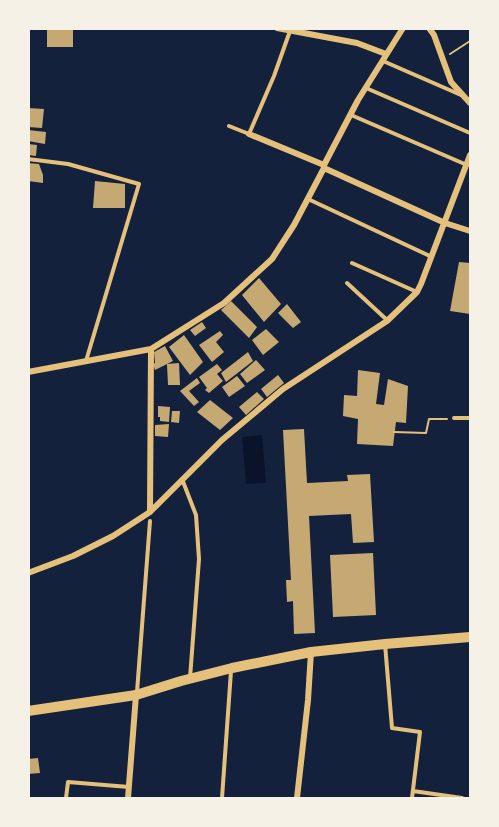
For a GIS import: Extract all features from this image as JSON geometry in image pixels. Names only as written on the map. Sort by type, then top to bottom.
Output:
[{"type":"street","points":[[277,28],[357,43],[384,58]]},
{"type":"street","points":[[28,372],[151,349],[224,303],[272,259],[294,225],[365,88],[403,28]]},
{"type":"street","points":[[429,28],[434,35],[450,82],[471,103]]},
{"type":"street","points":[[249,134],[324,166],[445,223],[471,231]]},
{"type":"street","points":[[28,573],[73,556],[113,536],[150,512],[222,440],[283,389],[387,321],[417,292],[471,155]]},
{"type":"street","points":[[150,512],[151,349]]},
{"type":"street","points":[[28,711],[136,696],[190,678],[311,652],[471,638]]},
{"type":"street","points":[[297,798],[311,652]]},
{"type":"street","points":[[128,798],[136,696]]},
{"type":"lane","points":[[229,126],[249,134],[290,31]]},
{"type":"lane","points":[[384,58],[465,97]]},
{"type":"lane","points":[[365,88],[471,133]]},
{"type":"lane","points":[[350,115],[467,165]]},
{"type":"lane","points":[[28,159],[68,164],[139,184],[87,361]]},
{"type":"lane","points":[[308,199],[432,257]]},
{"type":"lane","points":[[352,263],[417,292]]},
{"type":"lane","points":[[347,283],[387,321]]},
{"type":"lane","points":[[453,418],[471,418]]},
{"type":"lane","points":[[182,479],[195,515],[198,551],[190,678]]},
{"type":"lane","points":[[136,696],[150,521]]},
{"type":"lane","points":[[385,644],[392,728],[420,732],[412,798]]},
{"type":"lane","points":[[222,798],[232,668]]},
{"type":"lane","points":[[66,798],[68,782],[129,787]]},
{"type":"lane","points":[[413,791],[462,798]]},
{"type":"path","points":[[442,59],[471,41]]},
{"type":"path","points":[[394,432],[426,432],[429,419],[453,418]]},
{"type":"water","points":[[262,435],[266,483],[246,484],[242,437]]},
{"type":"building","points":[[47,28],[73,28],[73,47],[47,47]]},
{"type":"building","points":[[28,108],[44,109],[42,128],[28,127]]},
{"type":"building","points":[[28,130],[46,132],[45,144],[28,141]]},
{"type":"building","points":[[28,144],[37,145],[36,156],[28,155]]},
{"type":"building","points":[[28,163],[39,164],[43,183],[28,181]]},
{"type":"building","points":[[95,181],[125,184],[125,208],[93,208]]},
{"type":"building","points":[[459,262],[470,263],[470,314],[450,311]]},
{"type":"building","points":[[259,278],[281,304],[264,322],[242,295]]},
{"type":"building","points":[[231,301],[257,327],[249,338],[221,310]]},
{"type":"building","points":[[287,304],[301,322],[293,328],[278,313]]},
{"type":"building","points":[[202,322],[206,328],[195,336],[190,330]]},
{"type":"building","points":[[266,329],[279,342],[263,355],[252,340]]},
{"type":"building","points":[[220,331],[223,335],[216,342],[224,352],[212,362],[199,345]]},
{"type":"building","points":[[184,335],[203,362],[190,375],[169,347]]},
{"type":"building","points":[[165,346],[173,361],[155,370],[154,352]]},
{"type":"building","points":[[248,352],[253,361],[226,382],[221,373]]},
{"type":"building","points":[[256,360],[265,370],[247,383],[240,374]]},
{"type":"building","points":[[179,363],[180,385],[168,385],[167,364]]},
{"type":"building","points":[[217,364],[222,370],[217,374],[223,381],[209,393],[205,390],[207,388],[199,377]]},
{"type":"building","points":[[358,370],[380,373],[376,404],[384,405],[388,379],[408,386],[406,423],[396,422],[393,446],[357,444],[358,419],[343,416],[344,395],[357,396]]},
{"type":"building","points":[[278,375],[284,383],[267,397],[261,389]]},
{"type":"building","points":[[237,376],[245,386],[229,397],[222,387]]},
{"type":"building","points":[[197,378],[200,383],[189,391],[199,402],[194,406],[180,391]]},
{"type":"building","points":[[257,392],[264,399],[246,415],[239,407]]},
{"type":"building","points":[[210,400],[233,418],[220,430],[197,412]]},
{"type":"building","points":[[158,406],[170,407],[169,422],[160,421]]},
{"type":"building","points":[[172,411],[180,411],[179,423],[171,422]]},
{"type":"building","points":[[169,424],[168,437],[155,436],[155,425]]},
{"type":"building","points":[[304,429],[307,483],[348,481],[347,475],[370,474],[374,542],[353,543],[351,514],[309,516],[315,633],[294,634],[293,601],[287,602],[286,580],[291,580],[283,430]]},
{"type":"building","points":[[373,553],[376,615],[333,617],[330,555]]},
{"type":"building","points":[[38,758],[40,773],[28,774],[28,759]]}]
